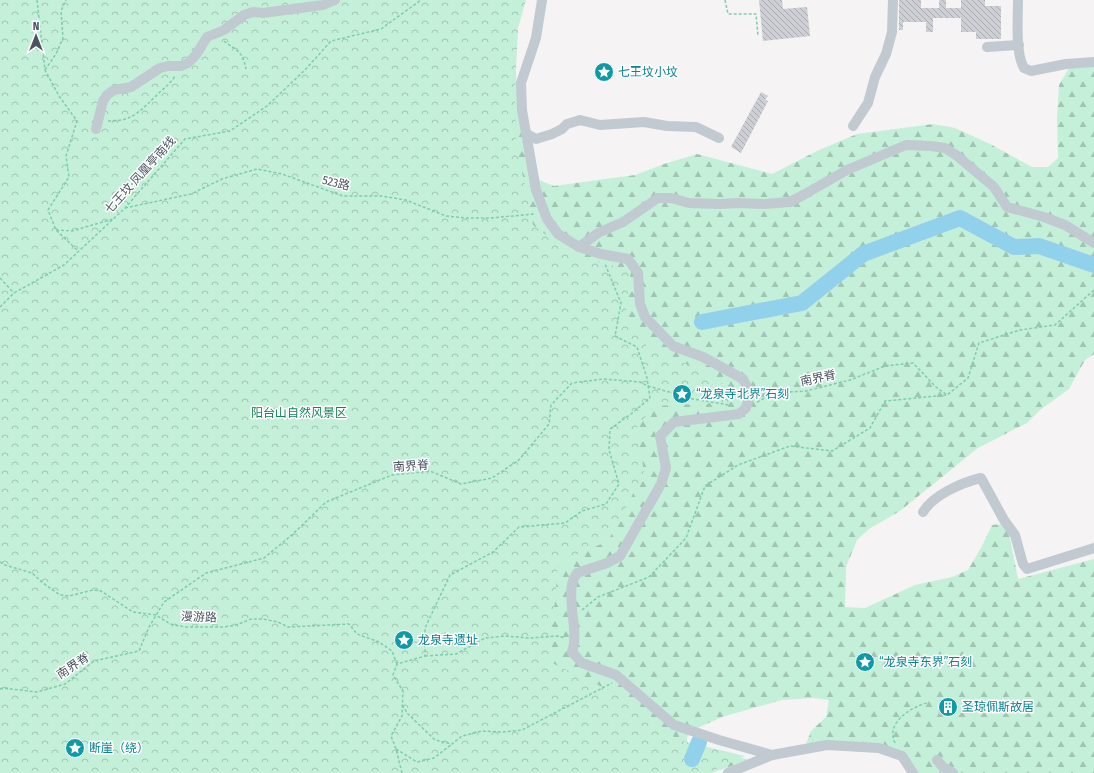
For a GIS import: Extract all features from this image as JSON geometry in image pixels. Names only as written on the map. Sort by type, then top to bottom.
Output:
[{"type":"street","points":[[96,129],[103,102],[107,95],[114,90],[131,87],[160,68],[168,66],[181,66],[188,63],[196,55],[207,37],[224,30],[244,15],[253,12],[263,13],[323,5],[335,0]]},
{"type":"street","points":[[542,0],[536,38],[521,83],[522,110],[536,190],[547,219],[558,234],[579,247],[601,254],[628,259],[638,273],[640,304],[645,316],[673,346],[703,357],[743,379],[750,393],[746,408],[739,414],[674,422],[660,436],[666,468],[661,484],[620,556],[607,563],[577,573],[572,583],[571,601],[575,640],[572,652],[582,663],[616,676],[622,680],[674,725],[772,755]]},
{"type":"street","points":[[853,126],[868,103],[874,77],[886,54],[892,32],[893,0]]},
{"type":"street","points":[[1018,0],[1019,45],[1024,68],[1031,71],[1066,64],[1094,62]]},
{"type":"street","points":[[987,47],[1019,45]]},
{"type":"street","points":[[527,134],[536,139],[552,134],[562,129],[567,124],[580,120],[600,125],[644,122],[667,126],[696,127],[719,138]]},
{"type":"street","points":[[579,247],[598,233],[623,222],[658,198],[671,198],[689,203],[720,204],[764,204],[790,202],[847,170],[906,145],[945,148],[956,155],[994,187],[1007,207],[1044,217],[1065,225],[1094,243]]},
{"type":"street","points":[[923,512],[927,505],[936,498],[971,480],[982,478],[1004,520],[1015,535],[1023,564],[1027,569],[1094,548]]},
{"type":"street","points":[[728,773],[772,755],[827,745],[879,748],[902,756],[913,773]]},
{"type":"street","points":[[937,760],[953,773]]},
{"type":"path","points":[[37,0],[45,70],[59,96],[77,121],[66,156],[69,177],[48,210],[56,230],[79,251]]},
{"type":"path","points":[[45,70],[56,54],[63,38],[61,11],[66,0]]},
{"type":"path","name":"七王坟·凤凰亭南线","points":[[0,307],[14,293],[64,265],[125,208],[185,139],[230,131],[267,106],[305,70],[331,41],[381,29],[421,0]]},
{"type":"path","points":[[725,0],[728,14],[756,14],[758,36]]},
{"type":"path","points":[[217,33],[222,40],[238,51],[243,57],[246,69]]},
{"type":"path","points":[[100,116],[108,121],[117,121],[132,117],[144,109],[173,79],[181,66]]},
{"type":"path","name":"523路","points":[[125,208],[191,194],[222,180],[257,169],[282,174],[343,196],[381,196],[406,200],[446,216],[491,218],[534,214],[547,219]]},
{"type":"path","points":[[56,230],[72,231],[113,219]]},
{"type":"path","points":[[425,656],[425,628],[450,575],[493,552],[519,527],[565,523],[582,511],[606,504],[619,484],[609,450],[610,429],[650,398],[647,378],[637,347],[615,336],[621,303],[601,254]]},
{"type":"path","points":[[0,278],[14,293]]},
{"type":"path","points":[[573,617],[598,597],[649,577],[686,538],[705,486],[738,465],[790,446],[832,451],[870,428],[885,401],[947,395],[968,378],[979,343],[1020,330],[1056,325],[1094,290]]},
{"type":"path","name":"南界脊","points":[[746,408],[774,393],[806,391],[850,380],[885,366],[913,363],[936,387],[947,395]]},
{"type":"path","name":"南界脊","points":[[0,689],[3,688],[37,692],[65,684],[94,661],[139,651],[149,627],[164,602],[206,573],[264,558],[293,534],[326,502],[392,474],[430,471],[461,484],[492,478],[519,460],[549,424],[551,405],[572,383],[603,379],[640,382],[648,386],[693,399],[731,405]]},
{"type":"path","name":"漫游路","points":[[0,562],[5,565],[32,573],[60,595],[69,596],[93,590],[101,591],[133,612],[156,615],[170,624],[185,627],[223,627],[236,625],[251,620],[278,622],[288,627],[349,624],[357,634],[379,642],[392,651],[397,664]]},
{"type":"path","points":[[402,773],[391,736],[402,716],[403,691],[393,675],[397,664],[425,656],[456,654],[485,638],[505,636],[530,638],[558,636],[575,640]]},
{"type":"path","points":[[396,749],[417,762],[434,758],[462,736],[482,731],[503,732],[522,730],[580,699],[622,680]]},
{"type":"path","points":[[902,756],[894,741],[894,731],[898,720],[908,710],[927,702]]},
{"type":"path","points":[[402,705],[408,714],[434,740],[452,744]]},
{"type":"green space","name":"阳台山自然风景区","points":[[0,0],[513,46],[518,113],[534,178],[554,186],[635,175],[697,154],[772,174],[817,151],[857,134],[933,124],[955,128],[990,144],[1032,167],[1048,167],[1058,158],[1057,119],[1059,85],[1069,68],[1094,62],[1094,354],[1085,360],[1069,389],[1040,410],[1027,423],[978,448],[900,511],[869,529],[857,540],[846,567],[845,607],[865,608],[915,585],[952,577],[968,570],[992,525],[1002,524],[1009,533],[1018,579],[1094,559],[1094,773],[919,773],[910,761],[892,749],[805,747],[811,731],[826,717],[829,700],[814,698],[782,700],[722,717],[693,730],[687,737],[687,744],[750,760],[711,773],[0,773]]},
{"type":"green space","name":"阳台山自然风景区","points":[[0,0],[526,0],[518,28],[515,89],[516,143],[533,225],[574,256],[631,270],[626,312],[648,349],[684,363],[735,390],[734,402],[655,406],[637,427],[644,473],[608,541],[558,563],[550,662],[619,695],[678,740],[745,756],[707,773],[0,773]]},
{"type":"building","points":[[759,0],[782,0],[783,9],[807,7],[810,36],[763,41]]},
{"type":"building","points":[[899,0],[921,0],[921,8],[939,8],[939,0],[946,0],[946,8],[961,8],[961,0],[985,0],[985,6],[1001,6],[1001,39],[976,39],[976,32],[961,32],[961,18],[933,18],[933,32],[926,32],[926,22],[903,22],[903,30],[899,30]]},
{"type":"building","points":[[761,92],[768,96],[765,100],[768,101],[741,153],[731,147]]},
{"type":"building","name":"圣琼佩斯故居","points":[[941,700],[953,702],[951,716],[938,714]]},
{"type":"waterway","points":[[702,322],[802,303],[863,254],[960,218],[1014,247],[1039,246],[1094,265]]},
{"type":"waterway","points":[[692,759],[699,742]]},
{"type":"place","name":"七王坟小坟","points":[[604,72]]},
{"type":"place","name":"“龙泉寺北界”石刻","points":[[682,394]]},
{"type":"place","name":"龙泉寺遗址","points":[[404,640]]},
{"type":"place","name":"“龙泉寺东界”石刻","points":[[865,662]]},
{"type":"place","name":"圣琼佩斯故居","points":[[948,707]]},
{"type":"place","name":"断崖（绕）","points":[[75,748]]}]
